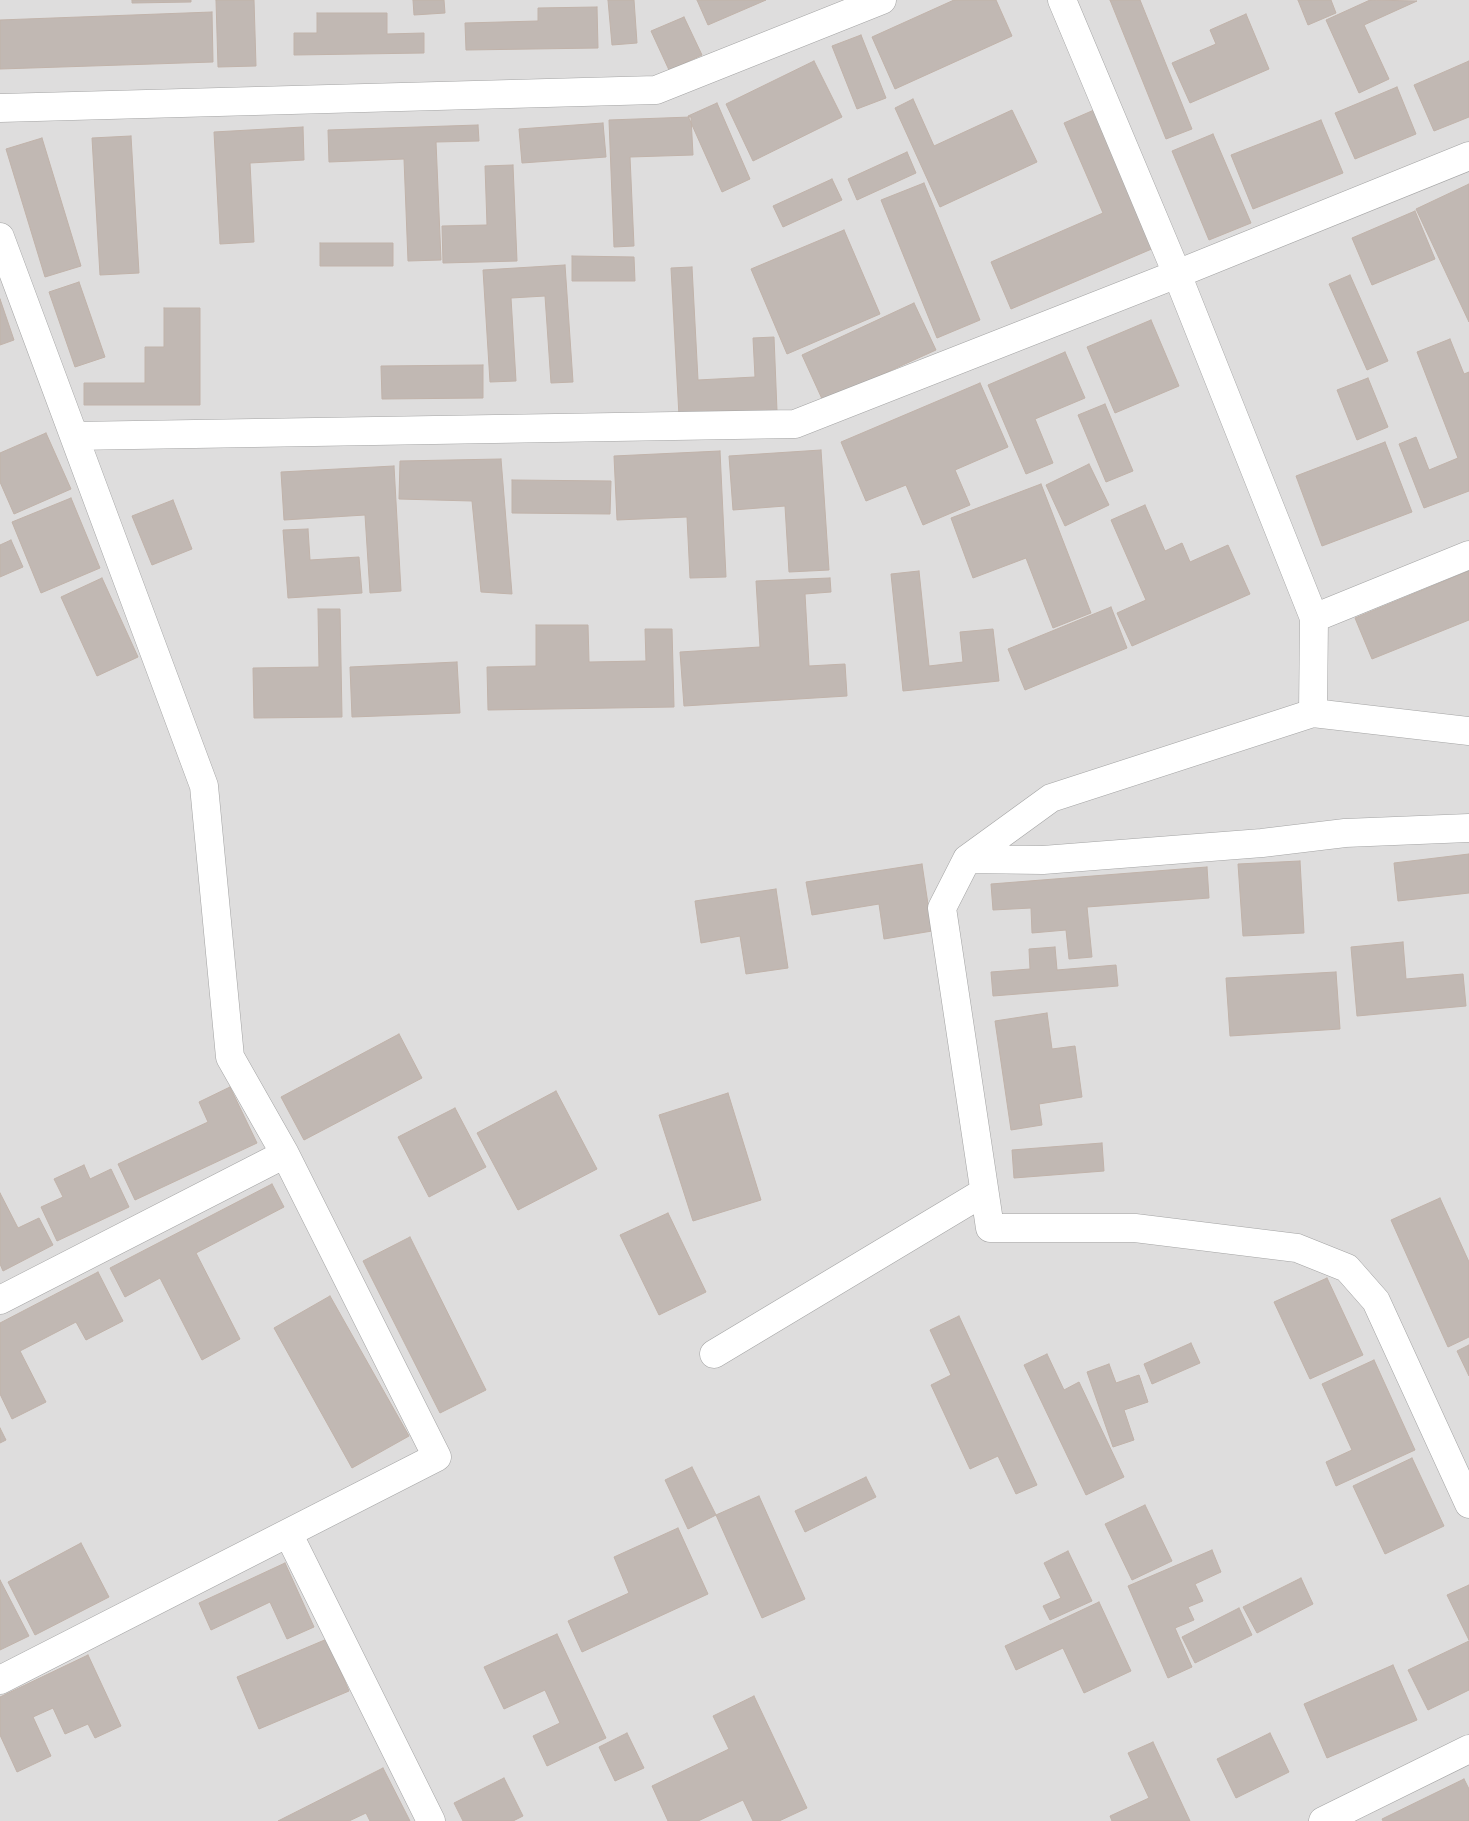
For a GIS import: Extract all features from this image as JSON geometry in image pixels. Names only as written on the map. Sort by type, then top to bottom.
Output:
[{"type":"street","points":[[0,108],[656,90],[882,0]]},
{"type":"street","points":[[1062,0],[1177,274],[1314,618],[1313,713]]},
{"type":"street","points":[[74,436],[795,424],[1177,274],[1469,156]]},
{"type":"street","points":[[0,237],[204,786],[230,1057],[284,1154],[437,1458],[0,1680]]},
{"type":"street","points":[[1314,618],[1469,555]]},
{"type":"street","points":[[1469,731],[1313,713],[1050,798],[967,859],[942,908],[990,1228],[1135,1228],[1297,1248],[1347,1268],[1376,1301],[1469,1504]]},
{"type":"street","points":[[967,859],[1043,860],[1262,843],[1345,833],[1469,828]]},
{"type":"street","points":[[0,1300],[284,1154]]},
{"type":"street","points":[[714,1354],[984,1192]]},
{"type":"street","points":[[288,1533],[431,1821]]},
{"type":"street","points":[[1323,1821],[1469,1749]]},
{"type":"shaded area","points":[[0,0],[1469,0],[1469,1821],[0,1821]]},
{"type":"building","points":[[132,0],[191,0],[191,2],[132,3]]},
{"type":"building","points":[[216,0],[254,0],[256,66],[218,67]]},
{"type":"building","points":[[413,0],[444,0],[445,13],[414,15]]},
{"type":"building","points":[[608,0],[634,0],[637,43],[612,45]]},
{"type":"building","points":[[697,0],[766,0],[708,25]]},
{"type":"building","points":[[954,0],[996,0],[1012,36],[895,89],[872,37]]},
{"type":"building","points":[[1110,0],[1140,0],[1192,129],[1166,139]]},
{"type":"building","points":[[1298,0],[1331,0],[1336,13],[1308,25]]},
{"type":"building","points":[[1370,0],[1417,1],[1364,25],[1389,79],[1359,93],[1326,20]]},
{"type":"building","points":[[597,7],[598,48],[466,50],[465,23],[538,21],[538,8]]},
{"type":"building","points":[[212,12],[213,62],[0,69],[0,20]]},
{"type":"building","points":[[317,13],[387,13],[387,34],[424,33],[424,53],[294,55],[294,33],[317,33]]},
{"type":"building","points":[[1246,14],[1269,69],[1190,103],[1172,63],[1216,44],[1210,30]]},
{"type":"building","points":[[684,17],[702,55],[669,70],[651,31]]},
{"type":"building","points":[[861,35],[886,98],[857,109],[832,46]]},
{"type":"building","points":[[814,61],[842,117],[753,161],[726,104]]},
{"type":"building","points":[[1469,61],[1469,117],[1434,131],[1414,85]]},
{"type":"building","points":[[1397,87],[1416,134],[1355,159],[1335,113]]},
{"type":"building","points":[[913,99],[934,146],[1012,110],[1037,162],[940,207],[895,108]]},
{"type":"building","points":[[717,103],[750,179],[722,192],[688,116]]},
{"type":"building","points":[[1101,107],[1161,245],[1011,309],[991,262],[1103,213],[1064,123]]},
{"type":"building","points":[[691,117],[693,155],[630,157],[634,246],[614,247],[609,120]]},
{"type":"building","points":[[1321,120],[1343,173],[1253,209],[1231,155]]},
{"type":"building","points":[[603,123],[606,157],[522,163],[519,129]]},
{"type":"building","points":[[478,125],[479,141],[436,142],[441,260],[408,261],[404,159],[329,162],[328,130]]},
{"type":"building","points":[[303,127],[304,160],[250,163],[254,242],[220,244],[214,132]]},
{"type":"building","points":[[1213,134],[1251,223],[1209,240],[1172,151]]},
{"type":"building","points":[[131,136],[139,273],[100,275],[92,138]]},
{"type":"building","points":[[42,138],[81,266],[45,277],[6,149]]},
{"type":"building","points":[[907,152],[916,173],[857,200],[848,179]]},
{"type":"building","points":[[513,165],[517,261],[443,263],[442,226],[487,225],[485,166]]},
{"type":"building","points":[[832,179],[842,200],[783,227],[773,206]]},
{"type":"building","points":[[924,183],[980,320],[937,338],[881,200]]},
{"type":"building","points":[[1469,184],[1469,322],[1416,209]]},
{"type":"building","points":[[1415,211],[1435,259],[1372,285],[1352,238]]},
{"type":"building","points":[[844,230],[880,314],[787,354],[751,269]]},
{"type":"building","points":[[320,243],[393,243],[393,266],[320,266]]},
{"type":"building","points":[[572,256],[634,257],[635,281],[572,281]]},
{"type":"building","points":[[565,265],[573,382],[551,383],[545,296],[511,298],[516,381],[490,382],[483,270]]},
{"type":"building","points":[[692,267],[698,380],[755,377],[753,338],[774,337],[777,411],[679,416],[671,268]]},
{"type":"building","points":[[1350,275],[1388,361],[1367,370],[1329,284]]},
{"type":"building","points":[[79,282],[105,357],[75,367],[49,292]]},
{"type":"building","points":[[0,299],[14,340],[0,345]]},
{"type":"building","points":[[914,303],[936,350],[823,401],[802,355]]},
{"type":"building","points":[[164,308],[200,308],[200,405],[84,405],[84,383],[145,383],[145,347],[164,347]]},
{"type":"building","points":[[1151,320],[1179,386],[1115,413],[1087,347]]},
{"type":"building","points":[[1450,339],[1464,374],[1469,372],[1469,491],[1424,508],[1399,444],[1416,437],[1429,470],[1458,458],[1417,352]]},
{"type":"building","points":[[1065,352],[1085,398],[1035,419],[1053,463],[1026,474],[988,385]]},
{"type":"building","points":[[483,365],[483,398],[382,399],[381,366]]},
{"type":"building","points":[[1368,378],[1388,427],[1357,440],[1337,390]]},
{"type":"building","points":[[980,383],[1008,447],[955,470],[970,505],[923,525],[906,485],[866,501],[841,442]]},
{"type":"building","points":[[1105,404],[1133,471],[1106,482],[1078,415]]},
{"type":"building","points":[[46,433],[71,489],[14,514],[0,482],[0,453]]},
{"type":"building","points":[[1385,442],[1412,512],[1322,546],[1296,476]]},
{"type":"building","points":[[821,450],[829,570],[789,572],[785,506],[733,510],[729,456]]},
{"type":"building","points":[[720,451],[726,577],[690,578],[687,517],[617,520],[614,456]]},
{"type":"building","points":[[501,459],[512,594],[481,592],[472,501],[399,499],[400,461]]},
{"type":"building","points":[[1089,464],[1109,505],[1065,526],[1046,485]]},
{"type":"building","points":[[394,466],[401,591],[370,593],[365,515],[284,520],[281,472]]},
{"type":"building","points":[[512,480],[611,481],[610,514],[512,513]]},
{"type":"building","points":[[1041,484],[1091,613],[1053,628],[1026,558],[973,578],[951,518]]},
{"type":"building","points":[[71,498],[100,568],[41,593],[12,522]]},
{"type":"building","points":[[173,500],[192,549],[152,565],[132,516]]},
{"type":"building","points":[[1145,505],[1165,551],[1182,543],[1190,562],[1228,545],[1250,594],[1132,646],[1117,613],[1146,600],[1111,520]]},
{"type":"building","points":[[308,529],[310,560],[359,557],[362,593],[288,598],[283,530]]},
{"type":"building","points":[[11,540],[23,567],[0,577],[0,545]]},
{"type":"building","points":[[919,571],[929,666],[963,662],[960,632],[993,629],[999,681],[903,691],[891,574]]},
{"type":"building","points":[[1469,571],[1469,620],[1372,659],[1355,618]]},
{"type":"building","points":[[102,578],[138,657],[97,676],[61,597]]},
{"type":"building","points":[[830,578],[831,592],[805,594],[809,666],[845,664],[847,696],[684,706],[680,652],[760,647],[756,581]]},
{"type":"building","points":[[1111,607],[1127,648],[1025,690],[1008,649]]},
{"type":"building","points":[[318,609],[340,609],[342,717],[254,718],[253,668],[319,667]]},
{"type":"building","points":[[536,625],[588,625],[589,662],[646,661],[645,629],[672,629],[674,707],[488,710],[487,667],[536,666]]},
{"type":"building","points":[[457,662],[460,713],[352,717],[350,667]]},
{"type":"building","points":[[1469,854],[1469,893],[1398,901],[1394,863]]},
{"type":"building","points":[[1300,861],[1304,933],[1243,936],[1238,864]]},
{"type":"building","points":[[922,864],[932,931],[884,939],[879,904],[812,915],[806,882]]},
{"type":"building","points":[[1207,867],[1209,898],[1087,907],[1092,957],[1069,959],[1066,930],[1032,933],[1031,908],[993,910],[991,884]]},
{"type":"building","points":[[776,889],[788,968],[746,974],[740,936],[701,943],[695,901]]},
{"type":"building","points":[[1403,942],[1406,979],[1463,974],[1466,1006],[1357,1016],[1351,947]]},
{"type":"building","points":[[1055,947],[1057,970],[1116,965],[1118,986],[993,996],[991,972],[1030,969],[1029,949]]},
{"type":"building","points":[[1336,972],[1340,1029],[1230,1036],[1226,978]]},
{"type":"building","points":[[1047,1013],[1052,1049],[1075,1046],[1082,1097],[1039,1104],[1042,1125],[1011,1130],[995,1021]]},
{"type":"building","points":[[399,1034],[422,1078],[304,1140],[281,1097]]},
{"type":"building","points":[[230,1087],[257,1143],[135,1200],[118,1164],[208,1122],[199,1102]]},
{"type":"building","points":[[556,1091],[597,1169],[518,1210],[477,1133]]},
{"type":"building","points":[[728,1093],[761,1200],[693,1221],[659,1115]]},
{"type":"building","points":[[455,1108],[486,1167],[429,1197],[398,1137]]},
{"type":"building","points":[[1102,1143],[1104,1171],[1014,1178],[1012,1150]]},
{"type":"building","points":[[84,1165],[90,1179],[111,1169],[129,1207],[57,1241],[41,1207],[63,1197],[54,1179]]},
{"type":"building","points":[[272,1184],[284,1207],[196,1253],[240,1339],[202,1360],[160,1278],[125,1297],[110,1268]]},
{"type":"building","points":[[0,1193],[18,1228],[39,1218],[53,1245],[3,1271],[0,1264]]},
{"type":"building","points":[[1440,1198],[1469,1262],[1469,1337],[1448,1347],[1391,1220]]},
{"type":"building","points":[[668,1213],[706,1292],[659,1315],[620,1235]]},
{"type":"building","points":[[410,1237],[486,1390],[440,1413],[363,1261]]},
{"type":"building","points":[[98,1272],[123,1321],[86,1340],[76,1322],[20,1351],[46,1402],[12,1419],[0,1394],[0,1323]]},
{"type":"building","points":[[1327,1278],[1363,1355],[1310,1379],[1274,1302]]},
{"type":"building","points":[[330,1296],[409,1436],[352,1468],[274,1328]]},
{"type":"building","points":[[959,1316],[1037,1485],[1016,1494],[998,1456],[970,1469],[931,1385],[951,1375],[930,1330]]},
{"type":"building","points":[[1191,1343],[1200,1363],[1152,1384],[1144,1364]]},
{"type":"building","points":[[1469,1345],[1469,1376],[1457,1351]]},
{"type":"building","points":[[1047,1354],[1064,1390],[1079,1382],[1124,1477],[1086,1495],[1024,1365]]},
{"type":"building","points":[[1374,1360],[1415,1450],[1336,1486],[1326,1462],[1352,1450],[1322,1384]]},
{"type":"building","points":[[1109,1364],[1116,1383],[1139,1375],[1148,1402],[1124,1410],[1134,1440],[1113,1447],[1087,1372]]},
{"type":"building","points":[[0,1428],[6,1440],[0,1443]]},
{"type":"building","points":[[1412,1458],[1444,1526],[1385,1554],[1353,1486]]},
{"type":"building","points":[[692,1467],[716,1515],[688,1529],[665,1480]]},
{"type":"building","points":[[866,1477],[876,1497],[805,1532],[795,1511]]},
{"type":"building","points":[[759,1496],[805,1599],[762,1618],[716,1515]]},
{"type":"building","points":[[1145,1505],[1172,1561],[1132,1580],[1105,1524]]},
{"type":"building","points":[[678,1528],[708,1594],[582,1652],[568,1621],[629,1593],[614,1557]]},
{"type":"building","points":[[81,1543],[109,1597],[35,1635],[8,1582]]},
{"type":"building","points":[[1212,1550],[1221,1572],[1195,1584],[1203,1601],[1188,1607],[1194,1620],[1175,1628],[1192,1667],[1168,1678],[1128,1586]]},
{"type":"building","points":[[1068,1551],[1092,1601],[1050,1620],[1043,1606],[1061,1598],[1044,1563]]},
{"type":"building","points":[[285,1563],[314,1627],[287,1639],[270,1602],[211,1630],[199,1603]]},
{"type":"building","points":[[1301,1578],[1313,1604],[1257,1633],[1243,1607]]},
{"type":"building","points":[[0,1580],[29,1636],[0,1650]]},
{"type":"building","points":[[1469,1585],[1469,1640],[1447,1595]]},
{"type":"building","points":[[1099,1602],[1131,1671],[1084,1693],[1063,1648],[1016,1670],[1005,1646]]},
{"type":"building","points":[[1239,1608],[1252,1635],[1195,1663],[1182,1637]]},
{"type":"building","points":[[557,1634],[606,1738],[547,1766],[533,1736],[560,1723],[545,1690],[504,1709],[484,1667]]},
{"type":"building","points":[[327,1639],[349,1691],[259,1729],[237,1677]]},
{"type":"building","points":[[1469,1641],[1469,1690],[1428,1710],[1408,1670]]},
{"type":"building","points":[[88,1655],[121,1726],[95,1738],[88,1724],[65,1734],[53,1708],[33,1717],[51,1756],[17,1772],[0,1735],[0,1697]]},
{"type":"building","points":[[1393,1665],[1417,1720],[1327,1758],[1304,1704]]},
{"type":"building","points":[[754,1696],[807,1808],[779,1821],[753,1821],[743,1800],[698,1821],[668,1821],[652,1786],[729,1749],[713,1716]]},
{"type":"building","points":[[627,1733],[644,1768],[615,1781],[599,1747]]},
{"type":"building","points":[[1270,1733],[1289,1772],[1236,1798],[1217,1759]]},
{"type":"building","points":[[1153,1742],[1190,1821],[1112,1821],[1110,1816],[1149,1798],[1128,1753]]},
{"type":"building","points":[[383,1768],[410,1821],[370,1821],[366,1813],[349,1821],[278,1821]]},
{"type":"building","points":[[504,1778],[523,1816],[513,1821],[463,1821],[454,1803]]},
{"type":"building","points":[[1464,1779],[1469,1789],[1469,1821],[1383,1821],[1382,1819]]}]
